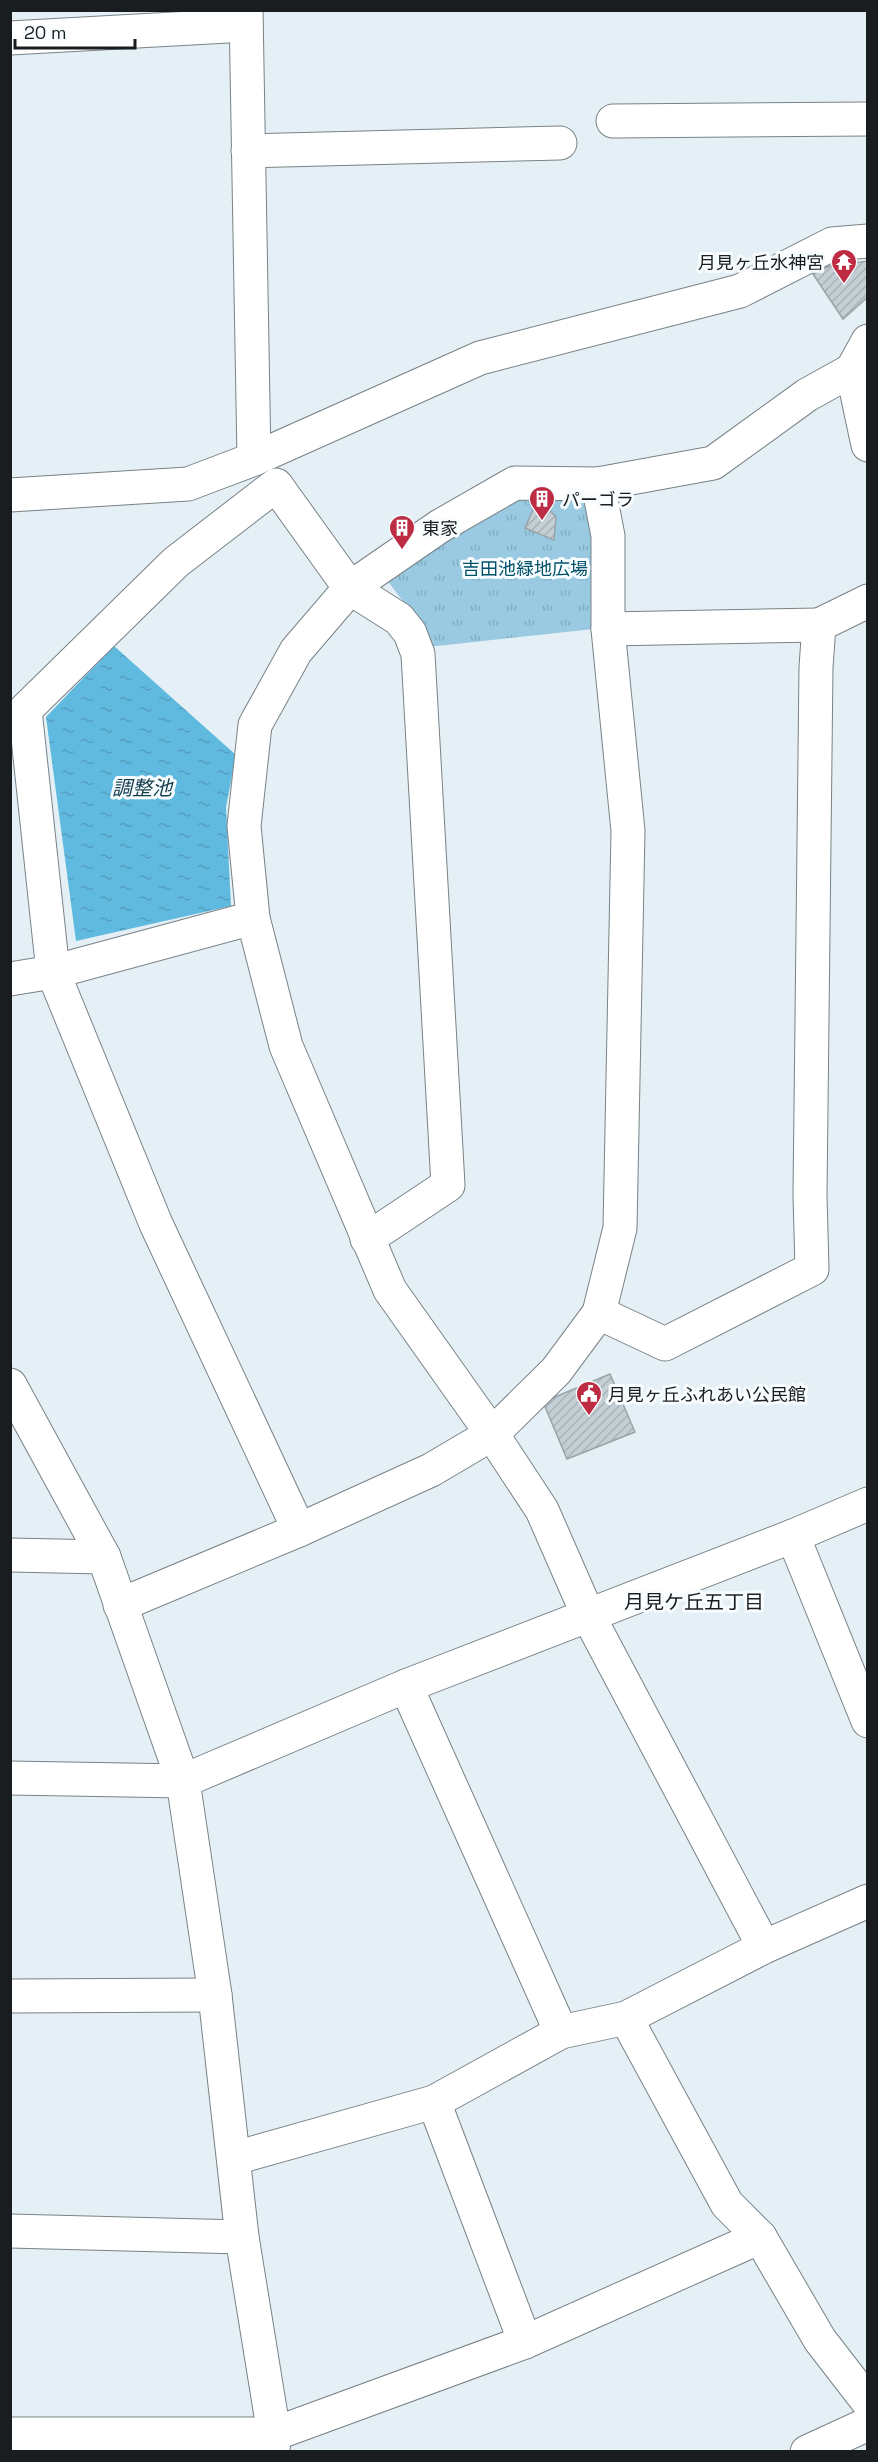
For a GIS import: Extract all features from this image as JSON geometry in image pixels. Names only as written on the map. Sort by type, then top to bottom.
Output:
[{"type":"street","points":[[10,38],[246,18],[254,459]]},
{"type":"street","points":[[613,121],[867,119]]},
{"type":"street","points":[[249,151],[560,143]]},
{"type":"street","points":[[10,495],[188,484],[254,459],[480,358],[740,291],[832,244],[867,241]]},
{"type":"street","points":[[823,262],[831,257],[867,254]]},
{"type":"street","points":[[764,1947],[588,1615],[542,1510],[492,1434],[390,1290],[286,1047],[253,918],[244,826],[255,725],[296,651],[350,588],[440,526],[515,483],[598,484],[713,463],[807,395],[852,370],[867,341]]},
{"type":"street","points":[[852,370],[867,445]]},
{"type":"street","points":[[120,1605],[299,1530],[431,1470],[492,1434],[556,1371],[598,1313],[620,1228],[628,843],[608,628],[608,536],[598,484]]},
{"type":"street","points":[[299,1530],[156,1224],[53,972],[25,710],[176,562],[276,485],[350,588],[399,619],[410,633],[418,654],[448,1185],[367,1239]]},
{"type":"street","points":[[608,628],[819,625],[867,601]]},
{"type":"street","points":[[598,1313],[665,1344],[812,1269],[810,1196],[816,667],[819,625]]},
{"type":"street","points":[[10,979],[53,972],[253,918]]},
{"type":"street","points":[[10,1385],[104,1557],[183,1781],[215,1995],[235,2158],[242,2237],[274,2443]]},
{"type":"street","points":[[10,1778],[183,1781],[406,1686],[793,1536],[867,1503]]},
{"type":"street","points":[[793,1536],[867,1721]]},
{"type":"street","points":[[10,1555],[104,1557]]},
{"type":"street","points":[[406,1686],[561,2032]]},
{"type":"street","points":[[235,2158],[434,2102],[561,2032],[626,2018],[764,1947],[867,1901]]},
{"type":"street","points":[[10,1996],[215,1995]]},
{"type":"street","points":[[626,2018],[727,2204],[760,2237],[820,2340],[867,2402]]},
{"type":"street","points":[[434,2102],[525,2342]]},
{"type":"street","points":[[10,2231],[242,2237]]},
{"type":"street","points":[[10,2434],[274,2443],[525,2342],[760,2237]]},
{"type":"street","points":[[807,2451],[867,2424]]},
{"type":"green space","name":"吉田池緑地広場","points":[[529,488],[582,488],[595,540],[594,629],[428,647],[419,622],[380,571]]},
{"type":"water","name":"調整池","points":[[114,646],[236,755],[226,807],[231,906],[76,941],[46,717]]},
{"type":"building","name":"月見ヶ丘水神宮","points":[[868,261],[868,297],[843,319],[813,274],[829,266]]},
{"type":"building","name":"パーゴラ","points":[[538,498],[556,517],[554,540],[525,528]]},
{"type":"building","name":"月見ヶ丘ふれあい公民館","points":[[610,1374],[635,1432],[567,1459],[543,1402]]},
{"type":"place","name":"月見ヶ丘水神宮","points":[[844,285]]},
{"type":"place","name":"パーゴラ","points":[[542,522]]},
{"type":"place","name":"東家","points":[[402,551]]},
{"type":"place","name":"月見ヶ丘ふれあい公民館","points":[[589,1417]]},
{"type":"district","name":"月見ケ丘五丁目","points":[[694,1602]]}]
